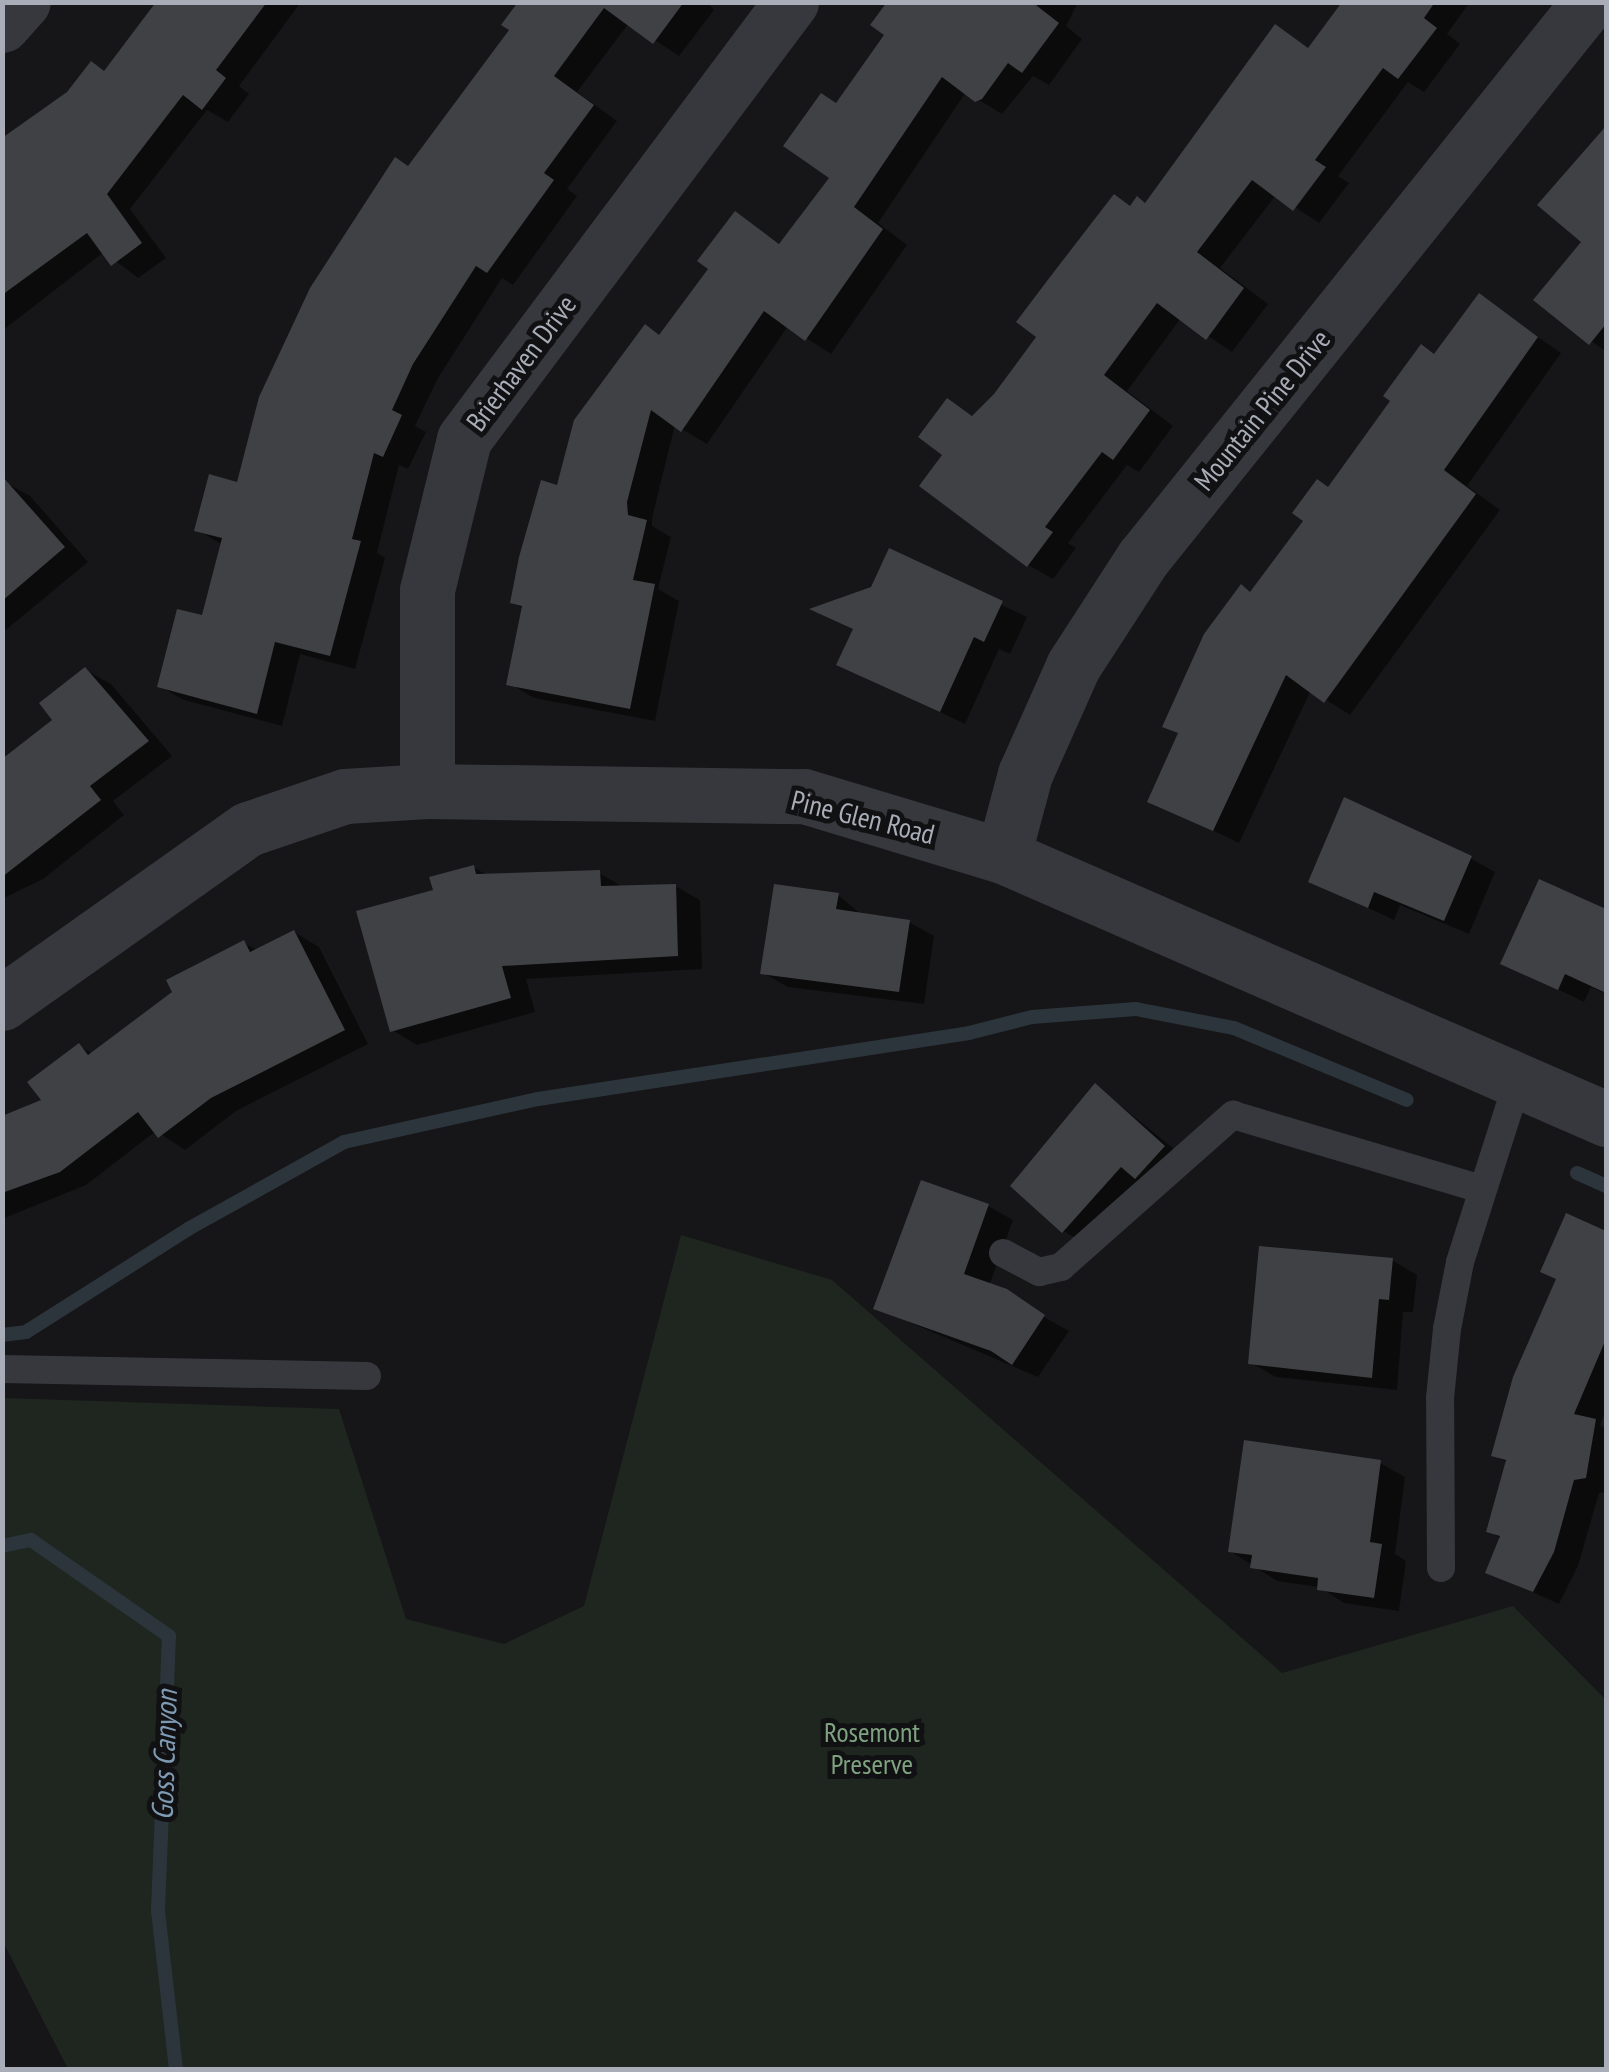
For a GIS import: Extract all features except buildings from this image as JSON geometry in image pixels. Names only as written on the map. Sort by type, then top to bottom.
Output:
[{"type":"street","points":[[2,25],[22,2]]},
{"type":"street","name":"Brierhaven Drive","points":[[427,791],[427,590],[464,438],[791,2]]},
{"type":"street","name":"Mountain Pine Drive","points":[[1004,856],[1025,774],[1074,666],[1143,558],[1589,2]]},
{"type":"street","name":"Pine Glen Road","points":[[2,1003],[248,829],[345,796],[427,791],[804,796],[1004,856],[1606,1119]]},
{"type":"lane","points":[[1441,1568],[1440,1398],[1447,1328],[1482,1189],[1518,1080]]},
{"type":"lane","points":[[1003,1254],[1039,1272],[1061,1267],[1233,1114],[1482,1189]]},
{"type":"lane","points":[[2,1369],[366,1376]]},
{"type":"green space","name":"Rosemont Preserve","points":[[681,1235],[832,1280],[1282,1673],[1513,1606],[1606,1700],[1606,2069],[68,2069],[3,1942],[3,1398],[339,1409],[406,1619],[504,1644],[584,1606]]},
{"type":"waterway","points":[[2,1335],[26,1332],[188,1229],[344,1142],[538,1099],[969,1033],[1032,1017],[1136,1009],[1234,1028],[1407,1100]]},
{"type":"waterway","points":[[1577,1173],[1606,1186]]},
{"type":"waterway","name":"Goss Canyon","points":[[2,1546],[31,1540],[169,1636],[158,1911],[176,2070]]}]
